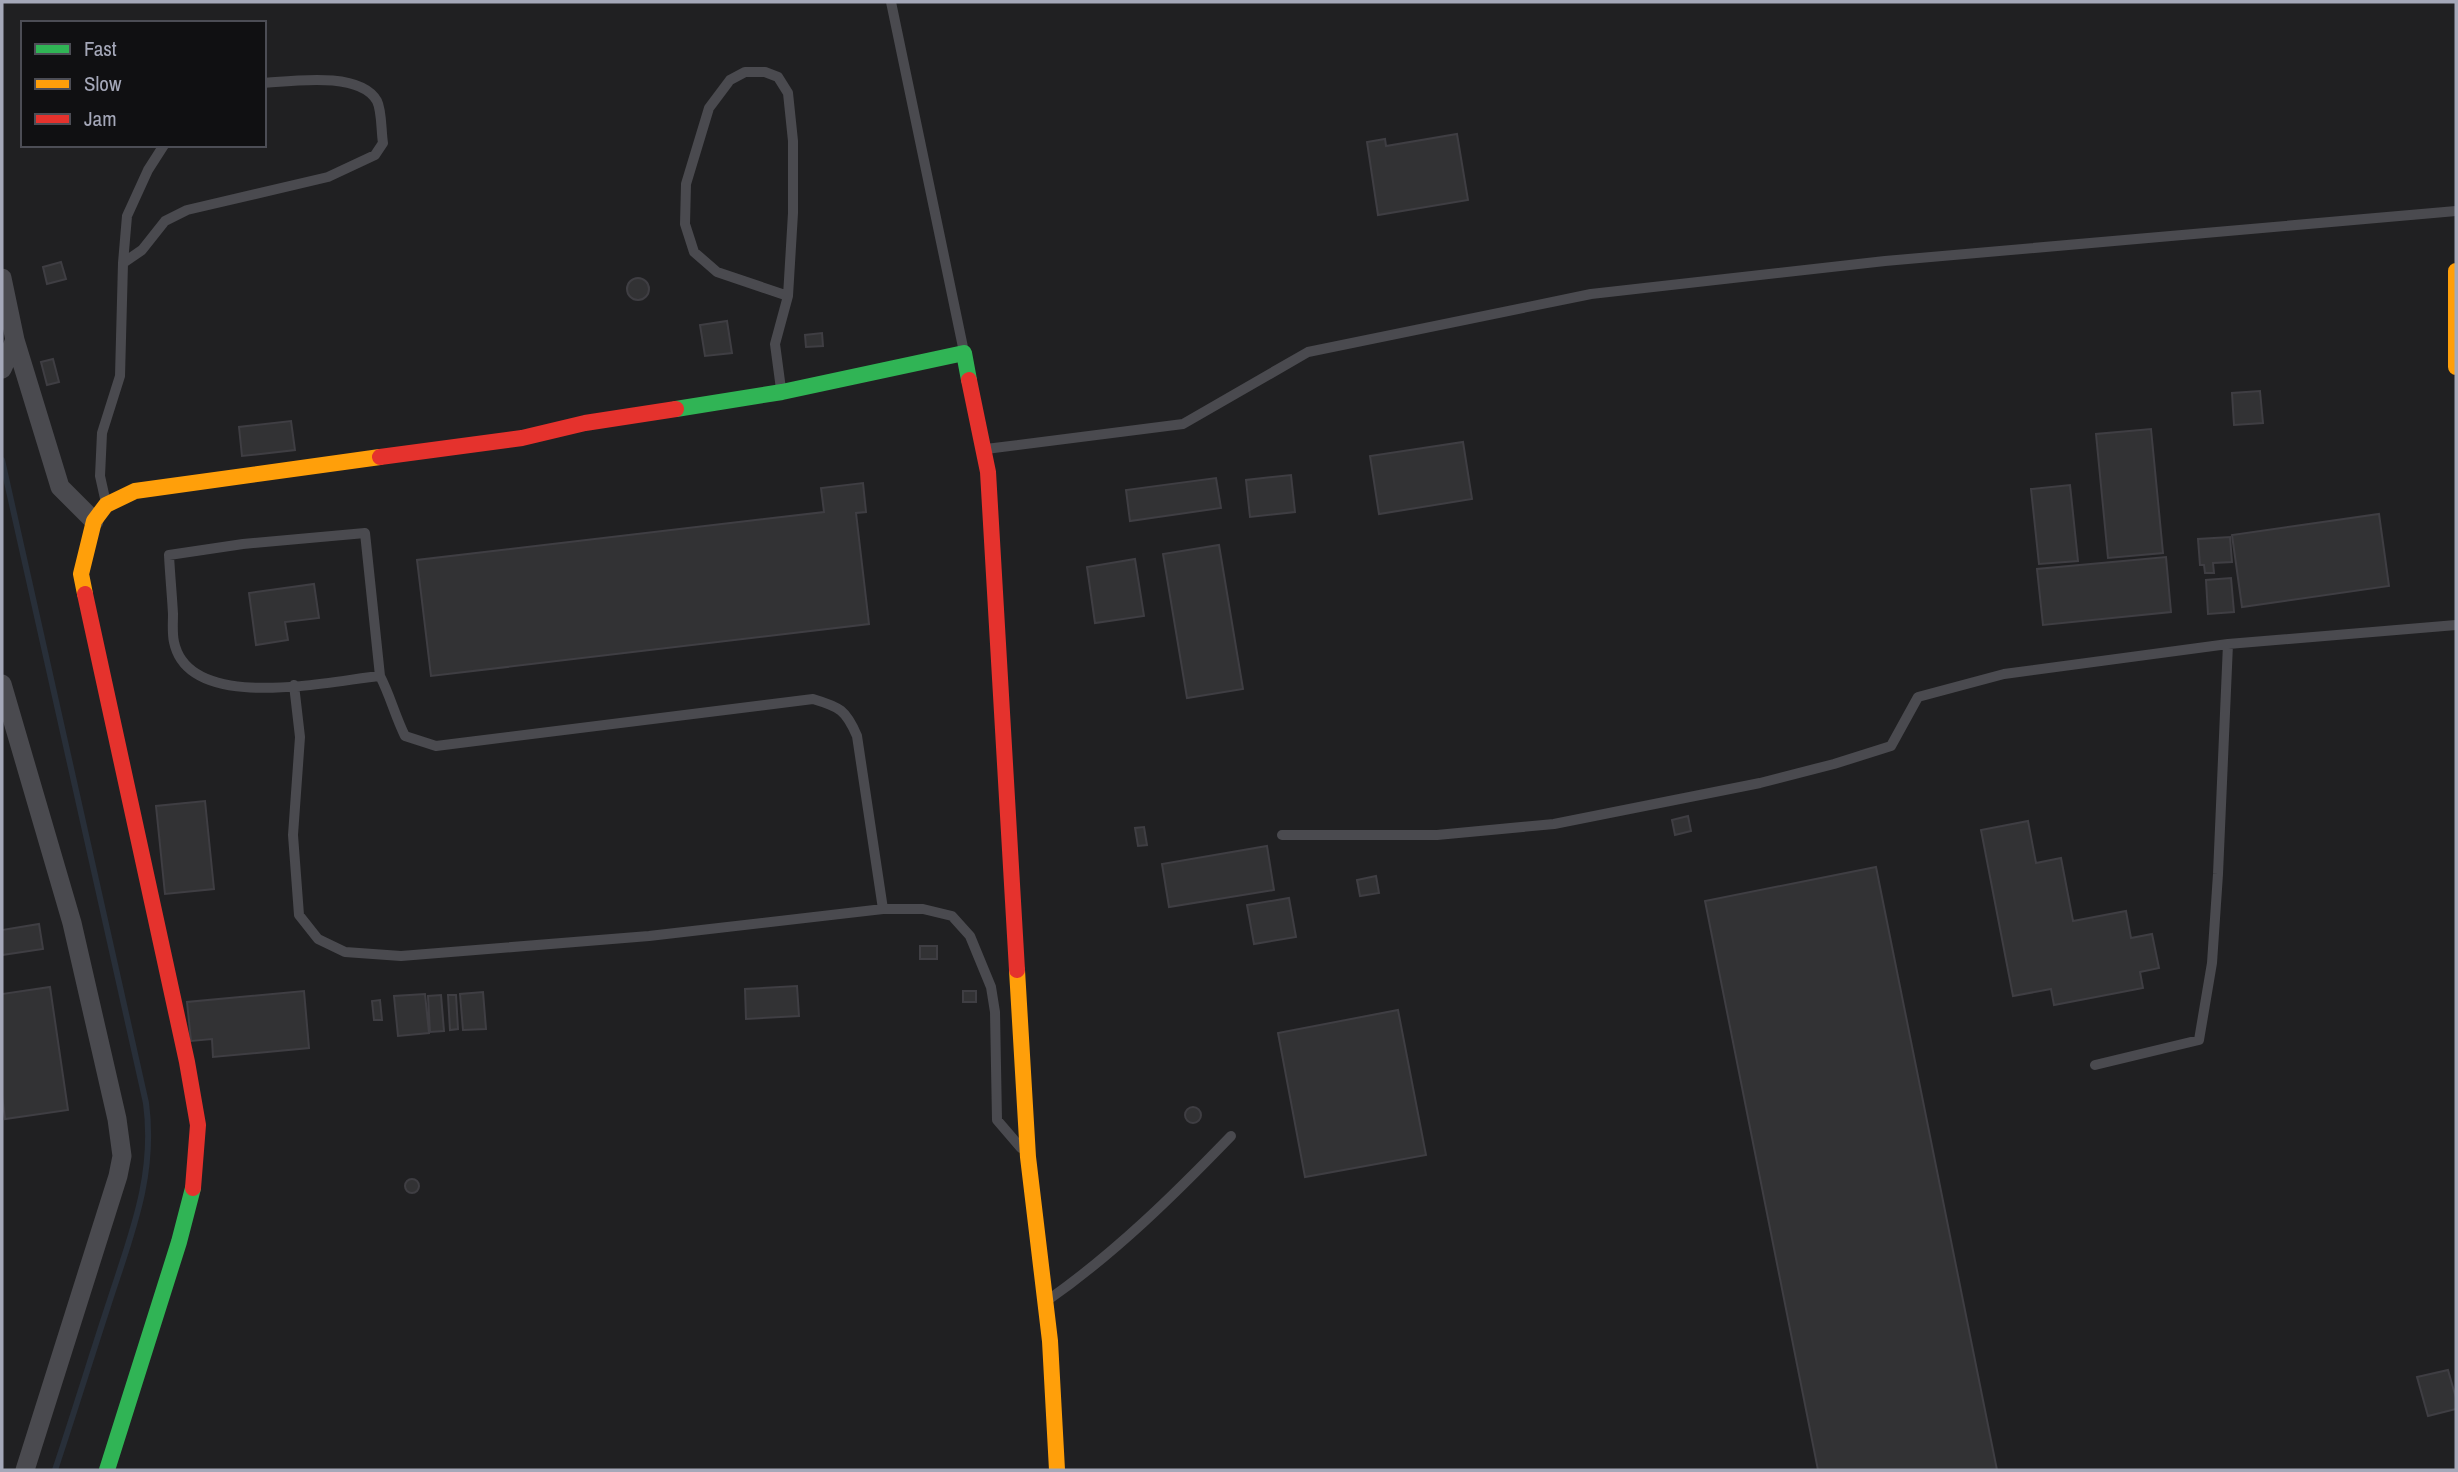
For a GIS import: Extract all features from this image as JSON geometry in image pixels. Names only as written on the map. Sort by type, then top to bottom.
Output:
[{"type":"street","points":[[2456,271],[2456,367]]},
{"type":"street","points":[[2,278],[15,340],[60,487],[100,513]]},
{"type":"street","points":[[2,369],[15,340]]},
{"type":"street","points":[[107,1470],[179,1242],[195,1178],[198,1125],[187,1062],[81,574],[100,513],[135,491],[522,438],[584,423],[782,392],[964,353],[989,486],[1028,1157],[1050,1341],[1057,1470]]},
{"type":"street","points":[[2,684],[72,923],[117,1119],[122,1156],[25,1470]]},
{"type":"lane","points":[[891,2],[964,353]]},
{"type":"lane","points":[[782,392],[775,344],[788,296],[793,213],[793,141],[788,93],[778,78],[765,72],[745,72],[730,80],[709,108],[686,184],[685,224],[694,252],[717,272],[788,296]]},
{"type":"lane","points":[[123,263],[142,250],[165,220],[187,210],[328,177],[374,155],[383,144],[378,102],[364,87],[317,79],[266,83]]},
{"type":"lane","points":[[100,513],[102,433],[120,376],[127,216],[148,170],[163,147]]},
{"type":"lane","points":[[984,449],[1183,424],[1308,352],[1591,294],[1885,261],[2456,211]]},
{"type":"lane","points":[[380,676],[266,688],[229,687],[188,669],[174,643],[169,555],[243,544],[365,533],[380,676],[405,736],[436,746],[813,699],[834,705],[848,716],[857,736],[883,909]]},
{"type":"lane","points":[[1282,835],[1437,835],[1554,824],[1760,783],[1891,746],[1918,697],[2004,674],[2228,644],[2456,625]]},
{"type":"lane","points":[[2095,1065],[2199,1040],[2212,963],[2228,644]]},
{"type":"lane","points":[[294,685],[300,737],[293,835],[299,915],[318,939],[345,952],[401,956],[635,937],[883,909],[923,909],[952,916],[970,936],[992,987],[997,1120],[1028,1157]]},
{"type":"lane","points":[[1044,1303],[1091,1270],[1177,1191],[1231,1136]]},
{"type":"shaded area","points":[[2,2],[2456,2],[2456,1470],[2,1470]]},
{"type":"building","points":[[1457,134],[1468,200],[1378,215],[1367,142],[1385,139],[1386,146]]},
{"type":"building","points":[[61,262],[66,279],[47,284],[43,267]]},
{"type":"building","points":[[638,278],[648,285],[649,289],[642,299],[638,300],[628,293],[627,289],[634,279]]},
{"type":"building","points":[[727,321],[732,353],[705,356],[700,325]]},
{"type":"building","points":[[822,333],[823,346],[806,347],[805,335]]},
{"type":"building","points":[[53,359],[59,382],[47,385],[41,362]]},
{"type":"building","points":[[2260,391],[2263,423],[2234,425],[2232,393]]},
{"type":"building","points":[[291,421],[295,450],[242,456],[239,427]]},
{"type":"building","points":[[2151,429],[2163,553],[2108,558],[2096,434]]},
{"type":"building","points":[[1463,442],[1472,499],[1379,514],[1370,456]]},
{"type":"building","points":[[1291,475],[1295,512],[1250,517],[1246,480]]},
{"type":"building","points":[[1216,478],[1221,508],[1130,521],[1126,490]]},
{"type":"building","points":[[863,483],[866,512],[856,513],[869,624],[431,676],[417,560],[824,512],[821,488]]},
{"type":"building","points":[[2070,485],[2078,561],[2039,564],[2031,489]]},
{"type":"building","points":[[2379,514],[2389,586],[2242,607],[2232,535]]},
{"type":"building","points":[[2230,537],[2232,562],[2213,563],[2214,573],[2205,573],[2204,565],[2200,565],[2198,539]]},
{"type":"building","points":[[1219,545],[1243,689],[1187,698],[1163,554]]},
{"type":"building","points":[[2166,557],[2171,612],[2043,625],[2037,569]]},
{"type":"building","points":[[1135,559],[1144,616],[1095,623],[1087,567]]},
{"type":"building","points":[[2231,578],[2234,612],[2208,614],[2206,580]]},
{"type":"building","points":[[314,584],[319,618],[285,622],[288,640],[256,645],[249,593]]},
{"type":"building","points":[[205,801],[214,889],[165,894],[156,806]]},
{"type":"building","points":[[1688,816],[1691,831],[1675,835],[1672,820]]},
{"type":"building","points":[[2028,821],[2036,863],[2061,858],[2073,921],[2126,911],[2131,938],[2152,934],[2159,968],[2140,972],[2143,988],[2054,1005],[2051,989],[2013,996],[1981,830]]},
{"type":"building","points":[[1144,827],[1147,845],[1138,846],[1135,828]]},
{"type":"building","points":[[1267,846],[1274,890],[1169,907],[1162,864]]},
{"type":"building","points":[[1876,867],[1997,1470],[1818,1470],[1705,901]]},
{"type":"building","points":[[1376,876],[1379,893],[1360,896],[1357,880]]},
{"type":"building","points":[[1289,898],[1296,937],[1254,944],[1247,905]]},
{"type":"building","points":[[39,924],[43,949],[2,955],[2,930]]},
{"type":"building","points":[[920,946],[937,946],[937,959],[920,959]]},
{"type":"building","points":[[797,986],[799,1016],[746,1019],[745,989]]},
{"type":"building","points":[[50,987],[68,1110],[5,1119],[2,1095],[2,994]]},
{"type":"building","points":[[304,991],[309,1048],[213,1057],[212,1039],[191,1041],[187,1002]]},
{"type":"building","points":[[963,991],[976,991],[976,1002],[963,1002]]},
{"type":"building","points":[[483,992],[486,1029],[463,1030],[460,994]]},
{"type":"building","points":[[425,994],[429,1033],[398,1036],[394,996]]},
{"type":"building","points":[[441,995],[444,1031],[430,1032],[428,996]]},
{"type":"building","points":[[448,995],[456,995],[458,1029],[450,1030]]},
{"type":"building","points":[[380,1000],[382,1020],[374,1020],[372,1001]]},
{"type":"building","points":[[1398,1010],[1426,1155],[1305,1177],[1278,1033]]},
{"type":"building","points":[[1193,1107],[1199,1109],[1199,1121],[1193,1123],[1187,1121],[1185,1115],[1187,1109]]},
{"type":"building","points":[[409,1179],[415,1179],[419,1186],[415,1193],[409,1193],[405,1189],[405,1183]]},
{"type":"building","points":[[2448,1370],[2456,1398],[2456,1409],[2428,1416],[2417,1377]]},
{"type":"waterway","points":[[2,460],[146,1103],[148,1130],[144,1182],[139,1206],[55,1470]]},
{"type":"traffic: fast","points":[[676,409],[782,392],[964,353],[969,380]]},
{"type":"traffic: fast","points":[[107,1470],[179,1242],[193,1188]]},
{"type":"traffic: slow","points":[[2456,271],[2456,367]]},
{"type":"traffic: slow","points":[[85,594],[81,574],[94,521],[106,505],[135,491],[380,457]]},
{"type":"traffic: slow","points":[[1017,970],[1028,1157],[1050,1341],[1057,1470]]},
{"type":"traffic: jam","points":[[969,380],[988,472],[1017,970]]},
{"type":"traffic: jam","points":[[380,457],[522,438],[585,423],[676,409]]},
{"type":"traffic: jam","points":[[85,594],[187,1062],[198,1125],[193,1188]]}]
